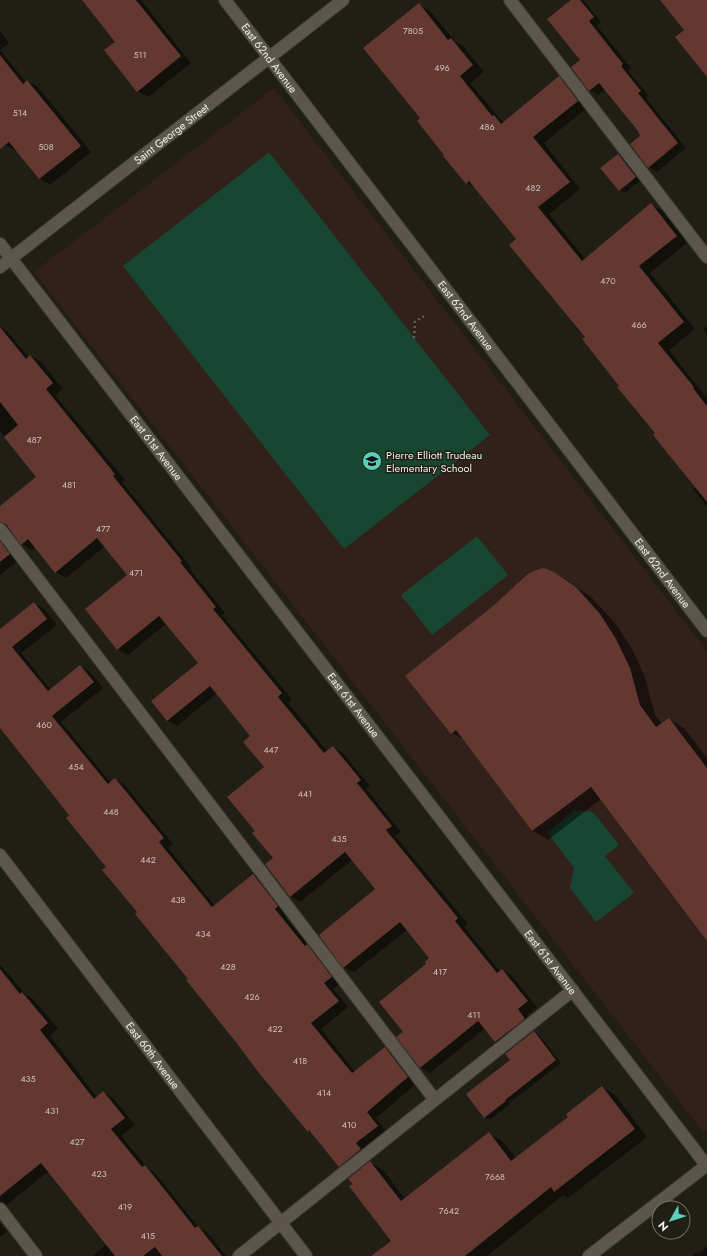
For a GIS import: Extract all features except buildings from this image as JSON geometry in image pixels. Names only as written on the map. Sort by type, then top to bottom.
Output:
[{"type":"street","name":"East 62nd Avenue","points":[[225,0],[707,631]]},
{"type":"street","name":"Saint George Street","points":[[0,267],[343,0]]},
{"type":"street","points":[[510,0],[707,257]]},
{"type":"street","name":"East 61st Avenue","points":[[0,244],[707,1166]]},
{"type":"street","points":[[0,529],[435,1100]]},
{"type":"street","name":"East 60th Avenue","points":[[0,855],[306,1256]]},
{"type":"street","points":[[239,1256],[573,990]]},
{"type":"street","points":[[589,1256],[707,1166]]},
{"type":"street","points":[[0,1209],[36,1256]]},
{"type":"path","points":[[414,338],[415,322],[424,316]]},
{"type":"shaded area","name":"Pierre Elliott Trudeau Elementary School","points":[[274,88],[707,651],[707,1130],[704,1133],[34,272]]},
{"type":"green space","points":[[269,152],[490,435],[344,549],[123,266]]},
{"type":"green space","points":[[477,536],[508,575],[432,635],[401,595]]},
{"type":"green space","points":[[575,810],[593,812],[619,845],[605,856],[634,893],[596,922],[570,888],[574,868],[547,832]]},
{"type":"place","name":"Pierre Elliott Trudeau Elementary School","points":[[372,461]]}]
